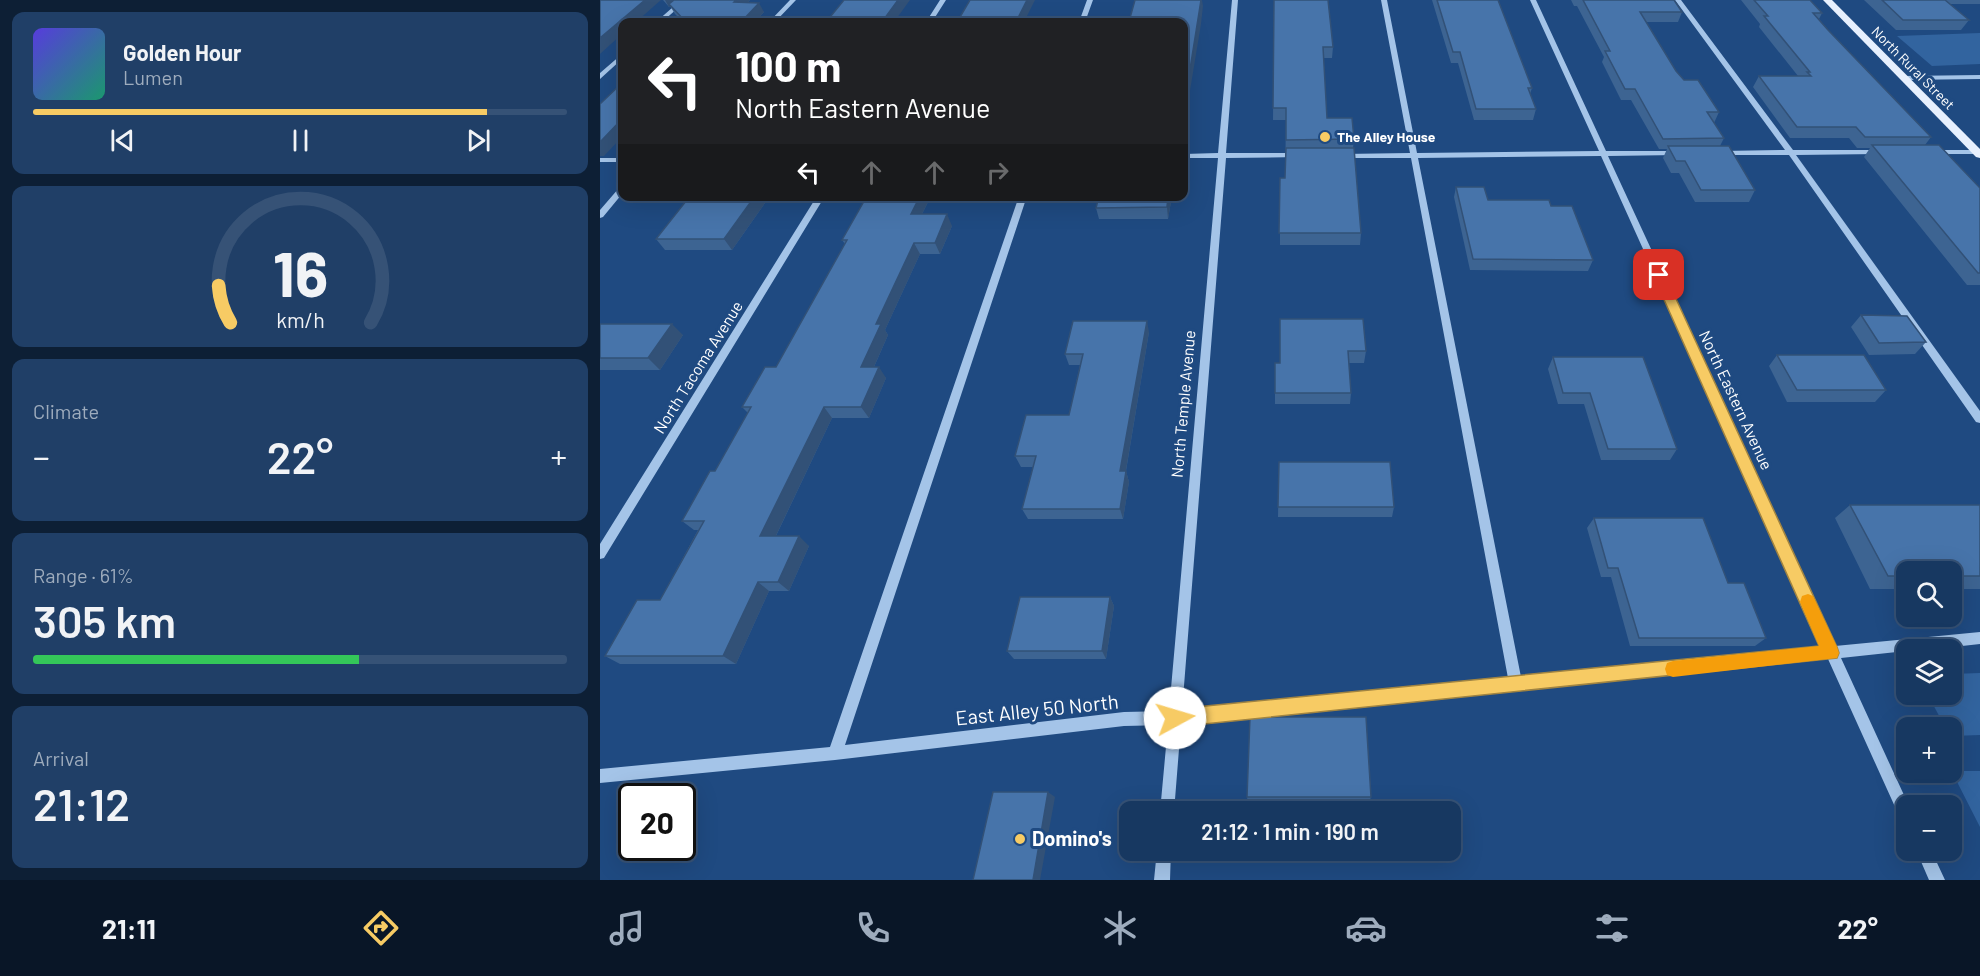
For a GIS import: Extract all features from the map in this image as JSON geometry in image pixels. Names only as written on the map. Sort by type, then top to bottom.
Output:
[{"type":"main road","name":"North Rural Street","points":[[1827,0],[1979,154]]},
{"type":"street","points":[[664,18],[684,0]]},
{"type":"street","points":[[776,18],[793,0]]},
{"type":"street","points":[[932,18],[943,0]]},
{"type":"street","points":[[1083,18],[1090,0]]},
{"type":"street","name":"North Temple Avenue","points":[[1168,801],[1235,0]]},
{"type":"street","points":[[1384,0],[1416,155],[1516,685]]},
{"type":"street","name":"North Eastern Avenue","points":[[1533,0],[1897,795]]},
{"type":"street","points":[[1678,0],[1791,153],[1980,418]]},
{"type":"street","points":[[600,77],[618,60]]},
{"type":"street","points":[[1904,78],[1980,77]]},
{"type":"street","points":[[1709,153],[1883,152]]},
{"type":"street","points":[[1929,152],[1979,154]]},
{"type":"street","points":[[1329,156],[1686,153]]},
{"type":"street","points":[[1188,156],[1308,156]]},
{"type":"street","points":[[600,160],[618,160]]},
{"type":"street","points":[[600,215],[618,195]]},
{"type":"street","name":"North Tacoma Avenue","points":[[600,554],[818,201]]},
{"type":"street","points":[[835,753],[1021,201]]},
{"type":"street","name":"East Alley 50 North","points":[[600,776],[835,753],[1124,719],[1175,718],[1980,638]]},
{"type":"street","points":[[1162,880],[1163,861]]},
{"type":"street","points":[[1928,861],[1937,880]]},
{"type":"shaded area","points":[[1980,33],[1980,64],[1932,66],[1897,36]]},
{"type":"shaded area","points":[[1980,673],[1980,735],[1962,736],[1962,717],[1940,717],[1933,705],[1962,705],[1962,674]]},
{"type":"shaded area","points":[[1962,771],[1980,771],[1980,827],[1958,783],[1962,783]]},
{"type":"building","points":[[600,0],[645,0],[624,18],[618,18],[618,23],[600,38]]},
{"type":"building","points":[[674,0],[736,0],[734,2],[759,3],[745,18],[682,18],[669,4]]},
{"type":"building","points":[[844,0],[898,0],[885,18],[829,18]]},
{"type":"building","points":[[970,0],[1027,0],[1018,18],[959,18]]},
{"type":"building","points":[[1135,0],[1201,0],[1188,82],[1188,18],[1130,18]]},
{"type":"building","points":[[1274,0],[1328,0],[1333,47],[1323,47],[1327,118],[1352,118],[1354,139],[1286,140],[1286,108],[1273,108]]},
{"type":"building","points":[[1437,0],[1498,0],[1532,88],[1528,88],[1536,109],[1476,109],[1460,52],[1453,52]]},
{"type":"building","points":[[1583,0],[1674,0],[1682,12],[1640,12],[1676,71],[1684,80],[1698,80],[1719,112],[1707,112],[1724,138],[1663,139],[1635,89],[1625,89],[1605,51],[1610,51]]},
{"type":"building","points":[[1754,0],[1810,0],[1822,13],[1813,13],[1828,30],[1931,137],[1865,137],[1856,127],[1797,127],[1759,76],[1811,76],[1807,72],[1810,72],[1764,16],[1768,16]]},
{"type":"building","points":[[1882,0],[1945,0],[1969,20],[1903,20]]},
{"type":"building","points":[[618,87],[618,123],[600,142],[600,104]]},
{"type":"building","points":[[1872,145],[1939,145],[1980,188],[1980,273],[1978,273]]},
{"type":"building","points":[[1668,146],[1729,146],[1755,190],[1701,190],[1685,161],[1676,161]]},
{"type":"building","points":[[1286,148],[1354,148],[1361,233],[1279,233],[1280,178],[1285,178]]},
{"type":"building","points":[[1456,187],[1484,187],[1488,200],[1549,200],[1551,206],[1572,206],[1593,260],[1473,259]]},
{"type":"building","points":[[686,201],[751,201],[724,239],[656,239]]},
{"type":"building","points":[[864,201],[918,201],[911,214],[947,214],[935,243],[914,243],[876,324],[881,324],[861,367],[879,367],[861,407],[824,407],[760,536],[799,536],[778,582],[758,582],[723,656],[605,656],[637,600],[660,600],[704,521],[682,521],[710,471],[715,471],[751,407],[742,407],[765,367],[776,367],[847,240],[842,240]]},
{"type":"building","points":[[1098,201],[1168,201],[1167,207],[1096,208]]},
{"type":"building","points":[[1861,315],[1907,316],[1926,342],[1879,343]]},
{"type":"building","points":[[1280,319],[1363,319],[1366,351],[1348,351],[1351,393],[1275,393],[1275,363],[1280,363]]},
{"type":"building","points":[[1073,321],[1147,321],[1120,471],[1126,471],[1120,509],[1022,509],[1036,456],[1015,456],[1026,415],[1069,415],[1083,354],[1065,354]]},
{"type":"building","points":[[600,324],[672,324],[648,358],[600,358]]},
{"type":"building","points":[[1777,355],[1864,355],[1886,390],[1797,390]]},
{"type":"building","points":[[1553,357],[1643,357],[1677,449],[1608,449],[1590,393],[1563,393]]},
{"type":"building","points":[[1279,462],[1390,462],[1394,507],[1278,507]]},
{"type":"building","points":[[1850,505],[1980,505],[1980,576],[1962,576],[1962,561],[1896,561],[1896,576],[1888,576]]},
{"type":"building","points":[[1594,518],[1703,518],[1728,583],[1744,583],[1766,638],[1639,638],[1618,568],[1608,568]]},
{"type":"building","points":[[1020,597],[1110,597],[1102,651],[1007,651]]},
{"type":"building","points":[[1250,717],[1366,717],[1371,797],[1247,797]]},
{"type":"building","name":"Domino's","points":[[993,792],[1048,792],[1033,880],[973,880]]},
{"type":"slow traffic","points":[[1673,669],[1831,653],[1808,602]]},
{"type":"place","name":"The Alley House","points":[[1325,137]]},
{"type":"place","name":"Domino's","points":[[1020,839]]},
{"type":"route","points":[[1175,718],[1831,653],[1659,275]]}]
